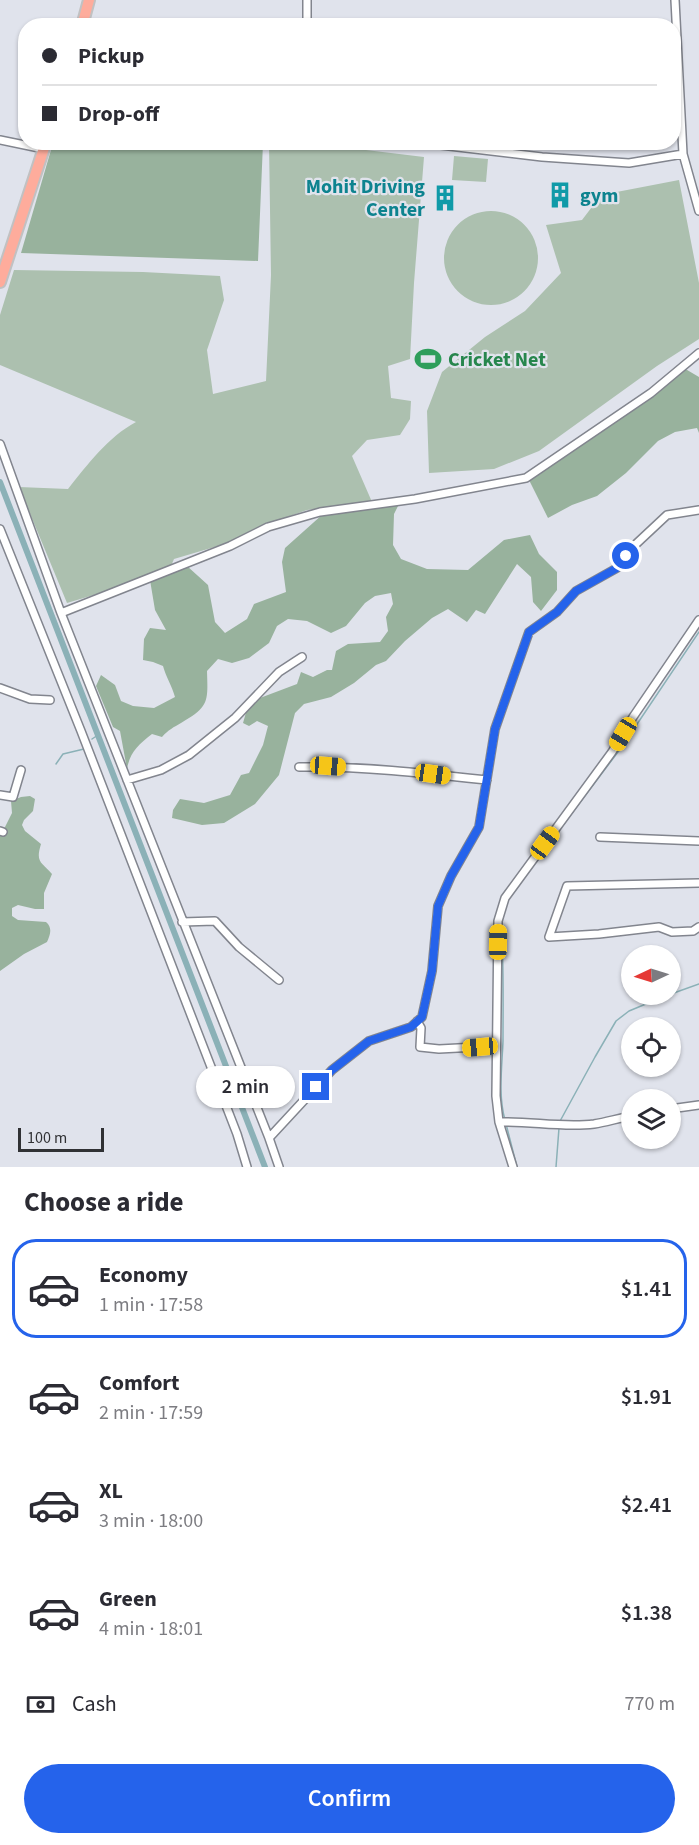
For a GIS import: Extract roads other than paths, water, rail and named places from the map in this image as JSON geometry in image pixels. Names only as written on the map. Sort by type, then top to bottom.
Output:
[{"type":"highway","points":[[84,18],[89,0]]},
{"type":"highway","points":[[0,282],[44,150]]},
{"type":"street","points":[[307,18],[308,0]]},
{"type":"street","points":[[675,0],[676,18]]},
{"type":"street","points":[[681,116],[683,154],[699,210]]},
{"type":"street","points":[[0,140],[18,142]]},
{"type":"street","points":[[483,150],[629,163],[683,154]]},
{"type":"street","points":[[691,181],[699,179]]},
{"type":"street","points":[[61,613],[230,546],[268,527],[320,512],[415,499],[526,478],[651,393],[699,353]]},
{"type":"street","points":[[0,444],[61,613],[279,1167]]},
{"type":"street","points":[[269,1138],[332,1070],[369,1041],[411,1027],[422,1017],[432,971],[438,906],[451,876],[479,827],[495,729],[529,632],[557,612],[576,591],[617,568],[636,544],[667,515],[699,510]]},
{"type":"street","points":[[0,528],[237,1134],[247,1167]]},
{"type":"street","points":[[513,1167],[499,1122],[496,1096],[498,921],[505,898],[612,752],[699,620]]},
{"type":"street","points":[[128,780],[161,770],[189,755],[235,718],[279,672],[302,657]]},
{"type":"street","points":[[0,688],[30,699],[50,700]]},
{"type":"street","points":[[299,767],[328,766],[418,771],[487,780]]},
{"type":"street","points":[[0,795],[13,797],[21,770]]},
{"type":"street","points":[[600,837],[699,841]]},
{"type":"street","points":[[699,883],[567,886],[549,936],[599,934],[659,927],[672,932],[693,931],[699,927]]},
{"type":"street","points":[[182,921],[215,921],[239,947],[279,980]]},
{"type":"street","points":[[417,1021],[421,1028],[420,1047],[439,1049],[496,1046]]},
{"type":"street","points":[[681,1107],[699,1105]]},
{"type":"street","points":[[499,1122],[556,1125],[596,1124],[621,1118]]},
{"type":"waterway","points":[[0,482],[265,1167]]},
{"type":"waterway","points":[[547,846],[621,748],[699,632]]},
{"type":"waterway","points":[[92,739],[98,735]]},
{"type":"waterway","points":[[56,764],[63,754],[84,749]]},
{"type":"waterway","points":[[501,921],[503,951],[501,1091],[505,1120]]},
{"type":"waterway","points":[[681,990],[699,984]]},
{"type":"waterway","points":[[559,1123],[616,1021],[629,1011],[643,1005]]},
{"type":"waterway","points":[[506,1124],[517,1167]]},
{"type":"waterway","points":[[556,1167],[559,1128]]},
{"type":"place","name":"gym","points":[[560,195]]},
{"type":"place","name":"Mohit Driving Center","points":[[445,198]]},
{"type":"place","name":"Cricket Net","points":[[428,359]]}]
